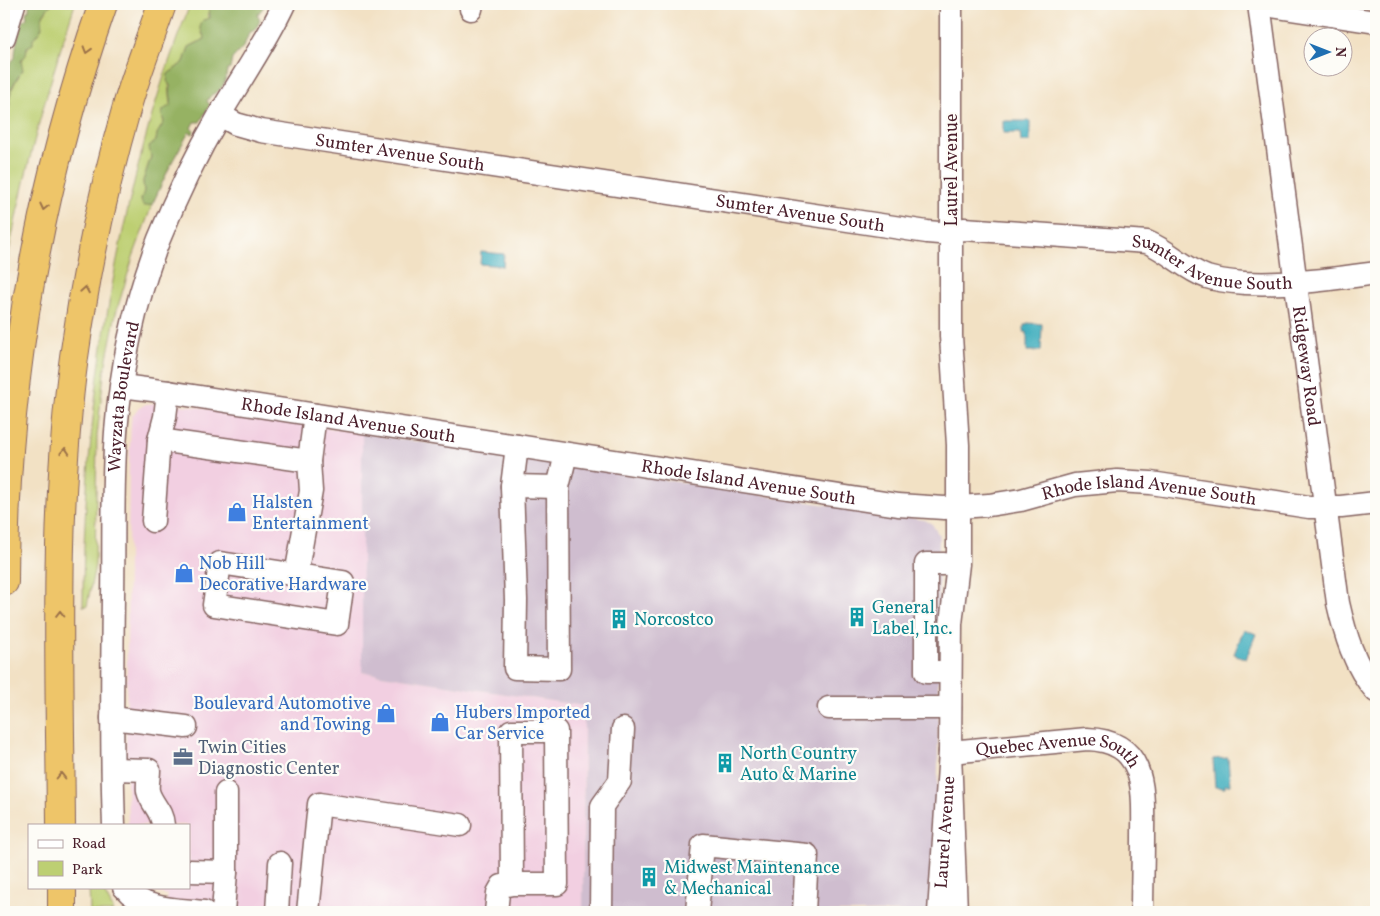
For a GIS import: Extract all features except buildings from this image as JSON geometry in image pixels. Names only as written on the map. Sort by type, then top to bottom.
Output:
[{"type":"highway","points":[[4,582],[5,499],[8,453],[16,372],[27,296],[52,174],[77,83],[103,4]]},
{"type":"highway","points":[[61,824],[60,585],[62,498],[74,358],[87,276],[107,185],[128,103],[162,4]]},
{"type":"highway","points":[[62,888],[62,912]]},
{"type":"street","points":[[4,37],[14,4]]},
{"type":"street","name":"Wayzata Boulevard","points":[[114,824],[112,718],[114,466],[122,386],[138,305],[158,241],[182,185],[284,4]]},
{"type":"street","name":"Laurel Avenue","points":[[951,4],[951,336],[958,444],[944,564],[951,624]]},
{"type":"street","points":[[1259,4],[1376,22]]},
{"type":"street","name":"Ridgeway Road","points":[[1259,4],[1338,602],[1342,624],[1360,670],[1376,691]]},
{"type":"street","name":"Sumter Avenue South","points":[[220,115],[236,124],[261,132],[927,232],[951,232],[964,229],[1147,242],[1207,277],[1230,282],[1295,284],[1376,273]]},
{"type":"street","name":"Rhode Island Avenue South","points":[[122,386],[898,505],[951,508],[1006,503],[1075,485],[1117,481],[1151,483],[1286,504],[1325,508],[1376,503]]},
{"type":"street","points":[[153,521],[159,440],[165,417],[168,392]]},
{"type":"street","points":[[296,574],[312,491],[309,461],[315,415]]},
{"type":"street","points":[[159,440],[309,461]]},
{"type":"street","points":[[517,446],[512,486],[516,600],[515,668],[558,669],[558,487],[566,454]]},
{"type":"street","points":[[512,486],[558,487]]},
{"type":"street","name":"Laurel Avenue","points":[[951,508],[958,564],[951,624],[950,672],[950,752],[956,912]]},
{"type":"street","points":[[220,563],[296,574],[343,582],[336,624],[214,605],[220,563]]},
{"type":"street","points":[[944,564],[926,564],[926,672],[950,672]]},
{"type":"street","points":[[829,708],[950,708]]},
{"type":"street","points":[[112,718],[186,727]]},
{"type":"street","points":[[601,912],[602,806],[620,781],[623,729]]},
{"type":"street","points":[[496,912],[498,893],[502,886],[512,884],[557,884],[556,731],[511,731],[512,884]]},
{"type":"street","name":"Quebec Avenue South","points":[[950,752],[1087,739],[1106,741],[1121,749],[1132,760],[1143,788],[1142,912]]},
{"type":"street","name":"Laurel Avenue","points":[[939,912],[950,752]]},
{"type":"street","points":[[113,769],[149,770],[148,790],[150,798],[158,807],[162,824]]},
{"type":"street","points":[[224,912],[226,793]]},
{"type":"street","points":[[308,912],[319,804],[460,825]]},
{"type":"street","points":[[697,912],[703,845],[807,855],[804,912]]},
{"type":"street","points":[[277,863],[277,912]]},
{"type":"street","points":[[190,871],[226,872]]},
{"type":"street","points":[[125,888],[136,899],[154,909],[204,912]]},
{"type":"shaded area","points":[[158,403],[191,406],[362,433],[362,672],[584,706],[583,912],[167,912],[167,895],[146,888],[190,888],[190,824],[128,824],[126,743],[131,422],[132,416],[139,408],[146,404]]},
{"type":"shaded area","points":[[362,433],[925,520],[932,524],[939,535],[938,767],[933,912],[583,912],[584,706],[362,672]]},
{"type":"green space","points":[[29,4],[51,4],[44,14],[42,27],[33,38],[33,44],[27,47],[26,55],[21,61],[23,70],[11,91],[10,105],[4,111],[4,88],[8,86],[9,67],[15,58],[18,39],[23,21],[27,18],[26,12],[29,10]]},
{"type":"green space","points":[[51,4],[75,4],[34,141],[10,245],[4,280],[4,219],[8,200],[4,190],[4,148],[6,141],[4,139],[4,111],[7,110],[12,89],[22,70],[21,61],[38,25]]},
{"type":"green space","points":[[190,4],[208,4],[208,16],[210,18],[202,33],[205,39],[189,47],[184,62],[168,74],[171,105],[162,115],[164,122],[157,134],[143,181],[144,192],[141,200],[143,206],[152,205],[133,257],[116,313],[104,373],[97,436],[95,565],[87,606],[83,606],[84,549],[91,434],[106,320],[116,263],[142,151],[164,75]]},
{"type":"green space","points":[[208,4],[266,4],[257,15],[260,20],[256,29],[249,33],[244,46],[232,59],[223,86],[207,101],[210,105],[200,122],[194,122],[191,128],[194,131],[193,134],[189,132],[172,162],[152,205],[143,206],[141,200],[144,191],[143,181],[151,157],[149,147],[156,141],[157,134],[164,122],[163,110],[171,105],[171,87],[167,81],[168,74],[184,62],[189,47],[205,39],[200,27],[203,20],[210,18]]},
{"type":"green space","points":[[89,888],[102,888],[113,912],[90,912]]},
{"type":"water","points":[[1003,121],[1030,121],[1030,142],[1021,142],[1020,133],[1003,133]]},
{"type":"water","points":[[481,252],[504,254],[503,266],[480,264]]},
{"type":"water","points":[[1027,323],[1042,324],[1041,351],[1027,351],[1027,332],[1024,332],[1024,325],[1027,325]]},
{"type":"water","points":[[1244,629],[1256,634],[1246,659],[1234,654]]},
{"type":"water","points":[[1228,758],[1230,785],[1225,785],[1225,788],[1215,787],[1213,759]]},
{"type":"place","name":"Halsten Entertainment","points":[[237,512]]},
{"type":"place","name":"Nob Hill Decorative Hardware","points":[[184,573]]},
{"type":"place","name":"General Label, Inc.","points":[[857,617]]},
{"type":"place","name":"Norcostco","points":[[619,619]]},
{"type":"place","name":"Boulevard Automotive and Towing","points":[[386,713]]},
{"type":"place","name":"Hubers Imported Car Service","points":[[440,722]]},
{"type":"place","name":"Twin Cities Diagnostic Center","points":[[183,757]]},
{"type":"place","name":"North Country Auto & Marine","points":[[725,763]]},
{"type":"place","name":"Midwest Maintenance & Mechanical","points":[[649,877]]}]
